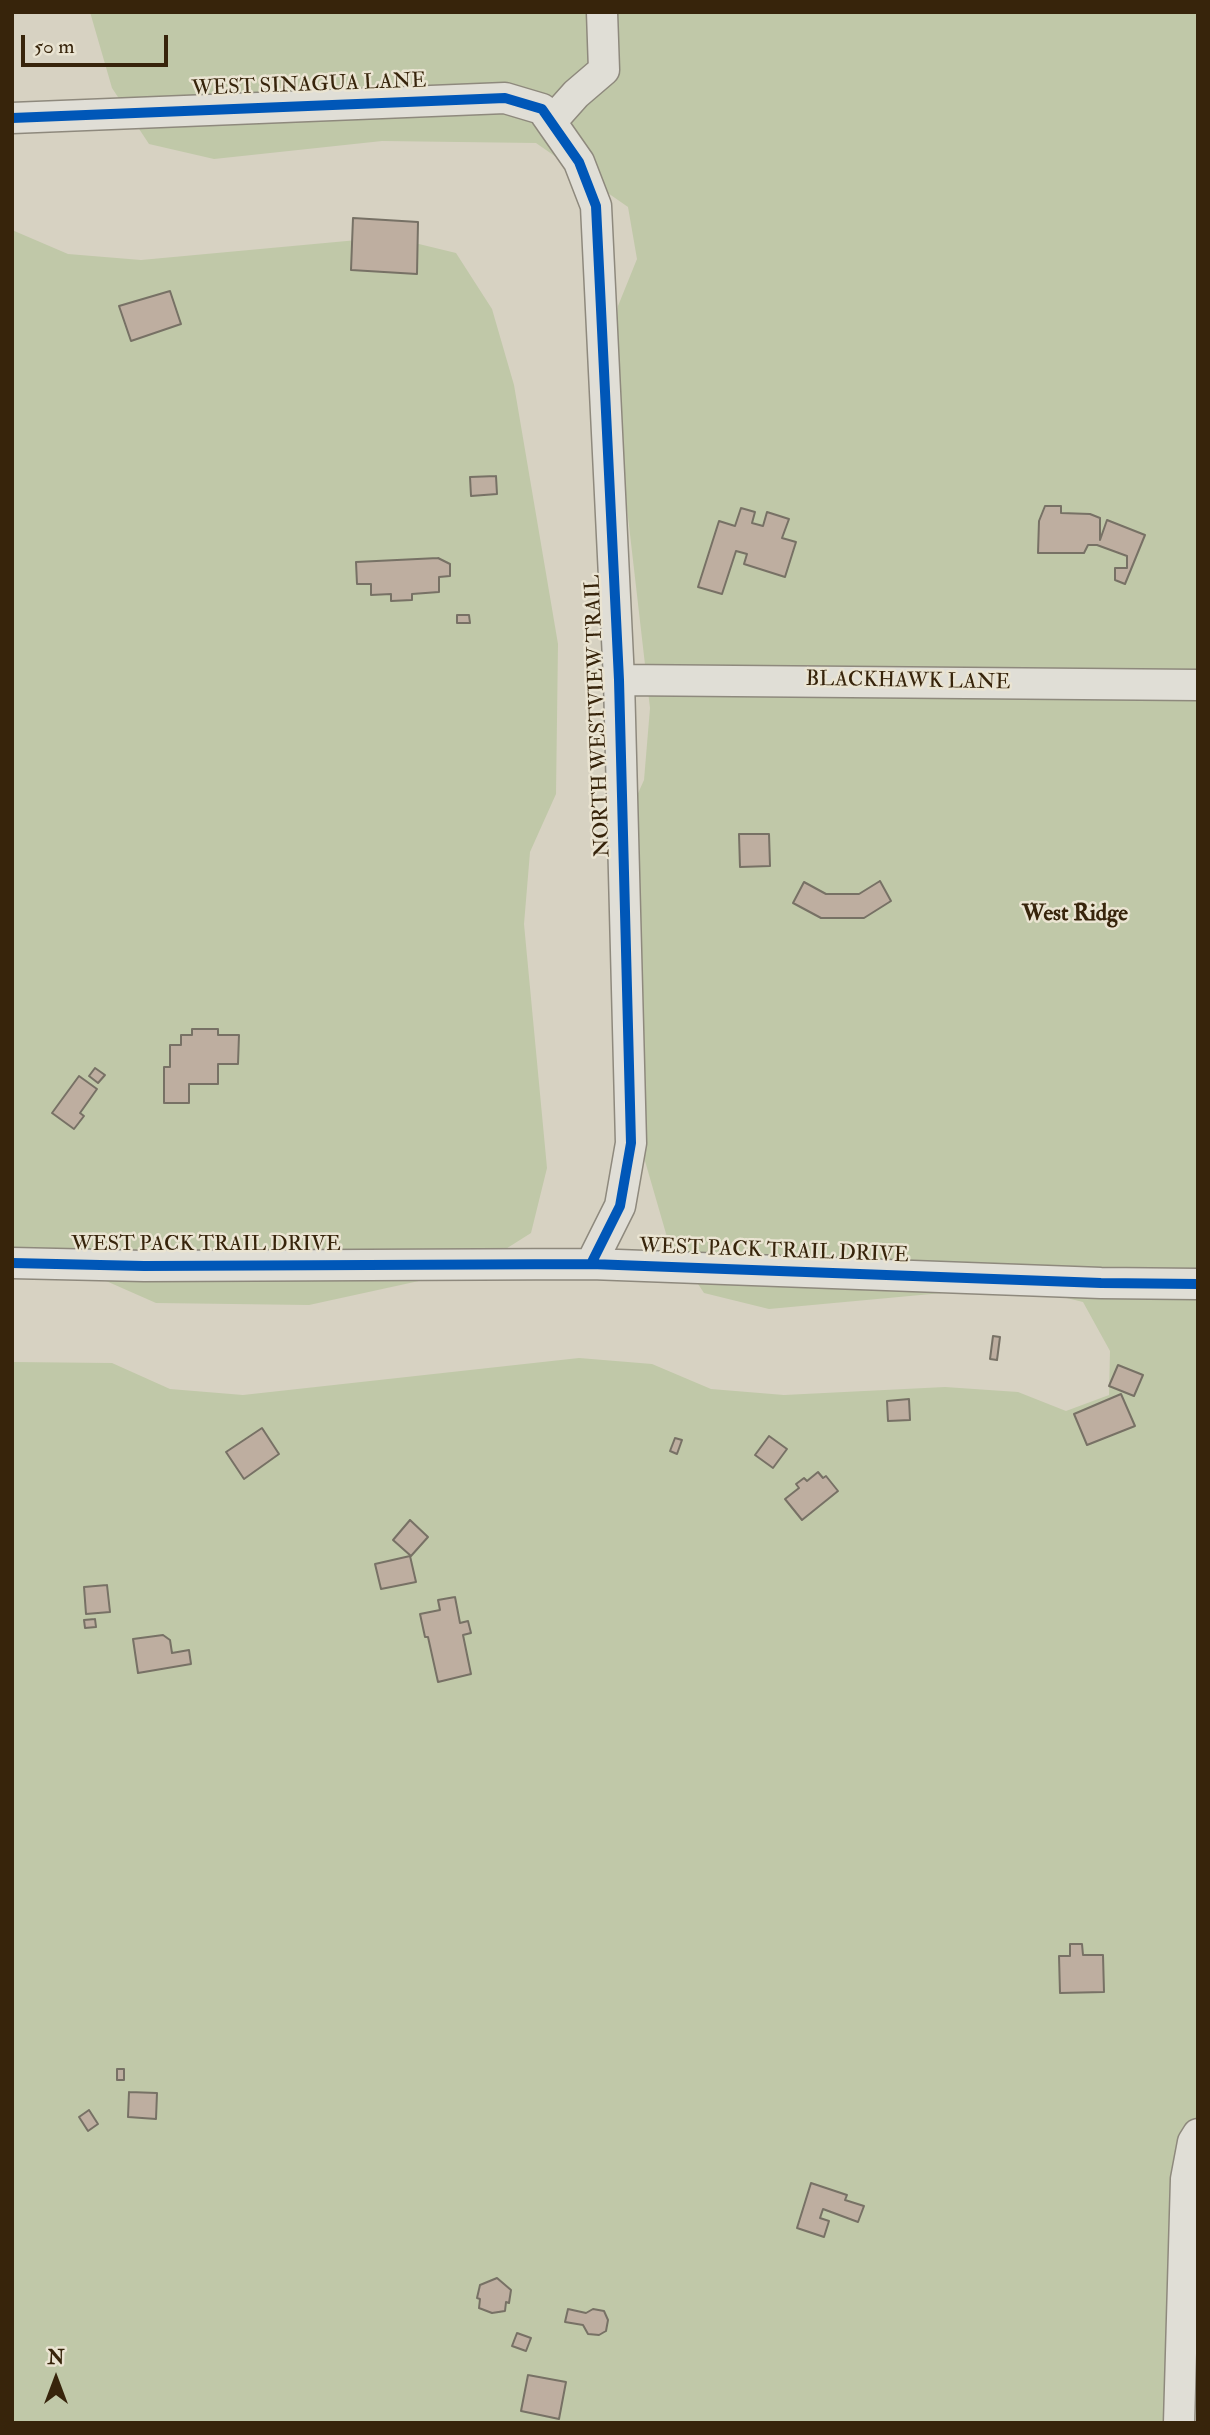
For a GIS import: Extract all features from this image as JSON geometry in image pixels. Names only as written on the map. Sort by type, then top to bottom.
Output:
[{"type":"street","points":[[551,122],[576,94],[604,70],[602,12]]},
{"type":"street","name":"WEST SINAGUA LANE","points":[[12,118],[505,97],[542,109],[579,162]]},
{"type":"street","name":"NORTH WESTVIEW TRAIL","points":[[579,162],[596,206],[619,680],[631,1143],[620,1206],[591,1264]]},
{"type":"street","name":"BLACKHAWK LANE","points":[[619,680],[1198,685]]},
{"type":"street","name":"WEST PACK TRAIL DRIVE","points":[[12,1263],[144,1266],[591,1264],[1101,1283],[1198,1284]]},
{"type":"street","points":[[1179,2423],[1186,2179],[1193,2141],[1198,2134]]},
{"type":"green space","points":[[90,12],[1198,12],[1198,2331],[1164,2423],[12,2423],[12,1362],[112,1363],[170,1389],[243,1395],[579,1358],[652,1364],[711,1389],[784,1395],[945,1387],[1018,1392],[1066,1411],[1109,1395],[1110,1351],[1083,1302],[1018,1286],[769,1309],[704,1293],[667,1237],[645,1161],[616,989],[618,838],[644,780],[650,708],[612,378],[618,306],[637,259],[628,207],[536,143],[382,141],[214,159],[149,144],[112,88]]},
{"type":"green space","points":[[12,230],[68,254],[141,260],[390,237],[456,253],[492,309],[514,385],[558,644],[556,794],[530,852],[524,924],[547,1168],[531,1233],[474,1269],[309,1305],[156,1303],[97,1277],[12,1272]]},
{"type":"building","points":[[353,218],[418,222],[417,274],[351,270]]},
{"type":"building","points":[[170,291],[181,324],[131,341],[119,306]]},
{"type":"building","points":[[496,476],[497,494],[471,496],[470,477]]},
{"type":"building","points":[[1045,506],[1061,506],[1061,513],[1090,514],[1100,518],[1100,540],[1107,520],[1145,535],[1125,584],[1115,580],[1115,568],[1127,568],[1127,556],[1097,545],[1088,545],[1084,553],[1038,553],[1039,521]]},
{"type":"building","points":[[741,508],[755,512],[752,523],[763,526],[767,512],[789,519],[782,538],[796,542],[785,577],[744,564],[747,554],[736,551],[722,594],[698,587],[719,521],[735,526]]},
{"type":"building","points":[[438,558],[450,564],[450,576],[439,577],[439,592],[412,594],[412,600],[391,601],[391,594],[371,595],[371,584],[357,584],[356,562]]},
{"type":"building","points":[[457,615],[469,615],[470,623],[457,623]]},
{"type":"building","points":[[739,834],[769,834],[770,866],[740,867]]},
{"type":"building","points":[[880,881],[891,901],[864,918],[821,918],[793,903],[804,882],[826,894],[859,894]]},
{"type":"building","points":[[192,1029],[218,1029],[218,1035],[239,1035],[238,1064],[218,1064],[218,1084],[189,1084],[189,1103],[164,1103],[164,1067],[170,1067],[170,1045],[181,1045],[181,1035],[192,1035]]},
{"type":"building","points":[[95,1068],[105,1075],[98,1083],[89,1076]]},
{"type":"building","points":[[79,1076],[97,1089],[80,1113],[84,1116],[74,1129],[52,1113]]},
{"type":"building","points":[[993,1336],[1000,1337],[997,1360],[990,1359]]},
{"type":"building","points":[[1118,1365],[1143,1375],[1134,1396],[1109,1386]]},
{"type":"building","points":[[1121,1394],[1135,1426],[1087,1445],[1074,1414]]},
{"type":"building","points":[[909,1399],[910,1420],[888,1421],[887,1401]]},
{"type":"building","points":[[262,1428],[279,1454],[244,1479],[226,1452]]},
{"type":"building","points":[[769,1436],[787,1449],[773,1468],[755,1455]]},
{"type":"building","points":[[675,1438],[682,1440],[677,1454],[670,1451]]},
{"type":"building","points":[[818,1472],[823,1478],[826,1476],[838,1491],[802,1520],[785,1499],[799,1488],[796,1484],[804,1478],[807,1481]]},
{"type":"building","points":[[410,1520],[428,1537],[411,1556],[393,1540]]},
{"type":"building","points":[[410,1556],[416,1582],[381,1589],[375,1564]]},
{"type":"building","points":[[107,1585],[110,1612],[86,1614],[84,1587]]},
{"type":"building","points":[[455,1597],[460,1623],[468,1621],[471,1633],[463,1635],[471,1674],[438,1682],[420,1614],[440,1610],[438,1600]]},
{"type":"building","points":[[95,1619],[96,1627],[85,1628],[84,1620]]},
{"type":"building","points":[[163,1635],[170,1640],[172,1653],[189,1650],[191,1664],[138,1673],[133,1639]]},
{"type":"building","points":[[1070,1944],[1082,1944],[1083,1955],[1103,1955],[1104,1992],[1060,1993],[1059,1956],[1070,1956]]},
{"type":"building","points":[[117,2069],[124,2069],[124,2080],[117,2080]]},
{"type":"building","points":[[129,2092],[157,2093],[156,2119],[128,2117]]},
{"type":"building","points":[[89,2110],[98,2124],[88,2131],[79,2117]]},
{"type":"building","points":[[811,2183],[847,2195],[845,2200],[864,2206],[858,2222],[823,2209],[820,2218],[829,2221],[824,2237],[797,2228]]},
{"type":"building","points":[[497,2278],[511,2290],[505,2311],[492,2313],[479,2308],[480,2299],[477,2298],[480,2285]]},
{"type":"building","points":[[568,2309],[586,2313],[593,2309],[604,2311],[608,2320],[606,2331],[599,2335],[588,2334],[583,2325],[565,2322]]},
{"type":"building","points":[[517,2333],[531,2338],[526,2351],[512,2346]]},
{"type":"building","points":[[528,2375],[566,2382],[559,2419],[521,2411]]},
{"type":"cycle path","points":[[12,118],[505,98],[542,109],[579,162],[596,206],[619,680],[631,1143],[620,1206],[591,1264]]},
{"type":"cycle path","points":[[12,1263],[144,1266],[591,1264],[1101,1283],[1198,1284]]},
{"type":"district","name":"West Ridge","points":[[1075,915]]}]
